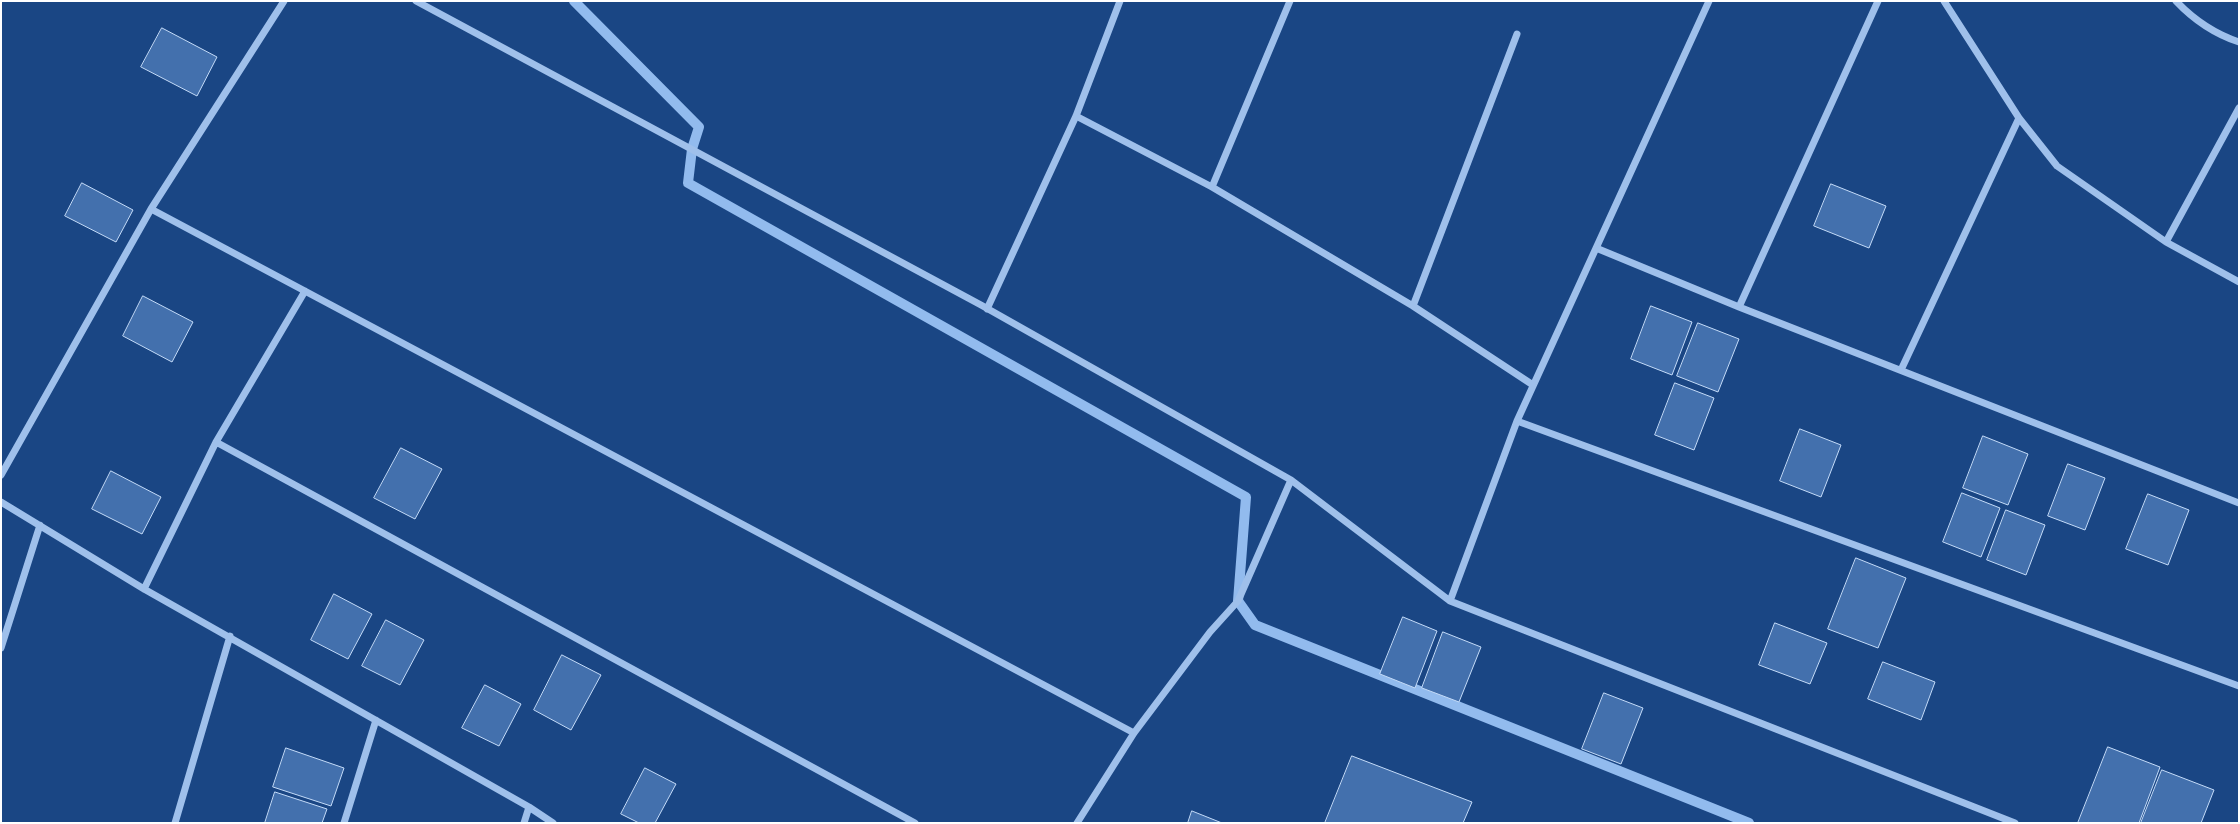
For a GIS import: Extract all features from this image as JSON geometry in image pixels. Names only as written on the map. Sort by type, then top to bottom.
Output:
[{"type":"street","points":[[1,475],[151,209],[284,1]]},
{"type":"street","points":[[416,1],[987,309],[1291,480],[1450,601],[2015,823]]},
{"type":"street","points":[[987,309],[1076,116],[1120,1]]},
{"type":"street","points":[[1212,187],[1290,1]]},
{"type":"street","points":[[1450,601],[1517,421],[1709,1]]},
{"type":"street","points":[[1739,307],[1878,1]]},
{"type":"street","points":[[1944,1],[2019,118],[2057,166],[2166,242],[2239,282]]},
{"type":"street","points":[[2176,1],[2191,17],[2239,42]]},
{"type":"street","points":[[1413,306],[1517,34]]},
{"type":"street","points":[[2166,242],[2239,108]]},
{"type":"street","points":[[1076,116],[1212,187],[1413,306],[1533,385]]},
{"type":"street","points":[[1901,370],[2019,118]]},
{"type":"street","points":[[151,209],[1134,733]]},
{"type":"street","points":[[1596,248],[1739,307],[2239,503]]},
{"type":"street","points":[[144,589],[216,442],[305,291]]},
{"type":"street","points":[[1517,421],[2239,686]]},
{"type":"street","points":[[216,442],[915,823]]},
{"type":"street","points":[[1077,823],[1134,733],[1210,632],[1238,601],[1291,480]]},
{"type":"street","points":[[1,502],[40,524],[144,589],[230,636],[529,807],[553,823]]},
{"type":"street","points":[[1,648],[40,524]]},
{"type":"street","points":[[174,823],[230,636]]},
{"type":"street","points":[[344,823],[376,720]]},
{"type":"street","points":[[524,823],[529,807]]},
{"type":"building","points":[[162,28],[217,57],[197,96],[141,67]]},
{"type":"building","points":[[82,183],[133,210],[116,242],[65,216]]},
{"type":"building","points":[[1831,184],[1886,206],[1869,248],[1814,226]]},
{"type":"building","points":[[143,296],[193,322],[172,362],[123,336]]},
{"type":"building","points":[[1651,306],[1692,322],[1672,375],[1631,359]]},
{"type":"building","points":[[1698,323],[1739,339],[1718,392],[1677,376]]},
{"type":"building","points":[[1675,383],[1714,398],[1694,450],[1655,435]]},
{"type":"building","points":[[1800,429],[1841,445],[1821,497],[1780,481]]},
{"type":"building","points":[[1983,436],[2028,454],[2008,505],[1963,488]]},
{"type":"building","points":[[401,448],[442,469],[415,519],[374,498]]},
{"type":"building","points":[[2068,464],[2105,478],[2085,530],[2048,516]]},
{"type":"building","points":[[111,471],[161,497],[142,534],[92,509]]},
{"type":"building","points":[[1962,493],[2000,508],[1981,557],[1943,542]]},
{"type":"building","points":[[2148,494],[2189,510],[2168,565],[2126,549]]},
{"type":"building","points":[[2006,510],[2045,525],[2026,575],[1987,560]]},
{"type":"building","points":[[1856,558],[1906,578],[1878,648],[1828,629]]},
{"type":"building","points":[[334,594],[372,614],[348,659],[311,640]]},
{"type":"building","points":[[1403,617],[1437,631],[1415,688],[1380,674]]},
{"type":"building","points":[[386,620],[424,640],[400,685],[362,666]]},
{"type":"building","points":[[1775,623],[1827,643],[1810,684],[1759,665]]},
{"type":"building","points":[[1443,632],[1481,647],[1459,702],[1422,688]]},
{"type":"building","points":[[562,655],[601,675],[571,730],[534,710]]},
{"type":"building","points":[[1883,662],[1935,682],[1921,720],[1868,699]]},
{"type":"building","points":[[485,685],[521,704],[499,746],[462,728]]},
{"type":"building","points":[[1604,693],[1643,708],[1621,764],[1582,749]]},
{"type":"building","points":[[2108,747],[2160,767],[2139,823],[2078,823]]},
{"type":"building","points":[[286,748],[344,768],[331,806],[273,787]]},
{"type":"building","points":[[1352,756],[1472,802],[1463,823],[1325,823]]},
{"type":"building","points":[[645,768],[676,784],[655,823],[639,823],[621,814]]},
{"type":"building","points":[[2162,770],[2214,790],[2201,823],[2141,823]]},
{"type":"building","points":[[275,792],[327,809],[322,823],[265,823]]},
{"type":"building","points":[[1192,811],[1222,823],[1188,823]]},
{"type":"waterway","points":[[574,1],[699,127],[692,149],[688,183],[1246,497],[1238,601],[1255,625],[1749,823]]}]
